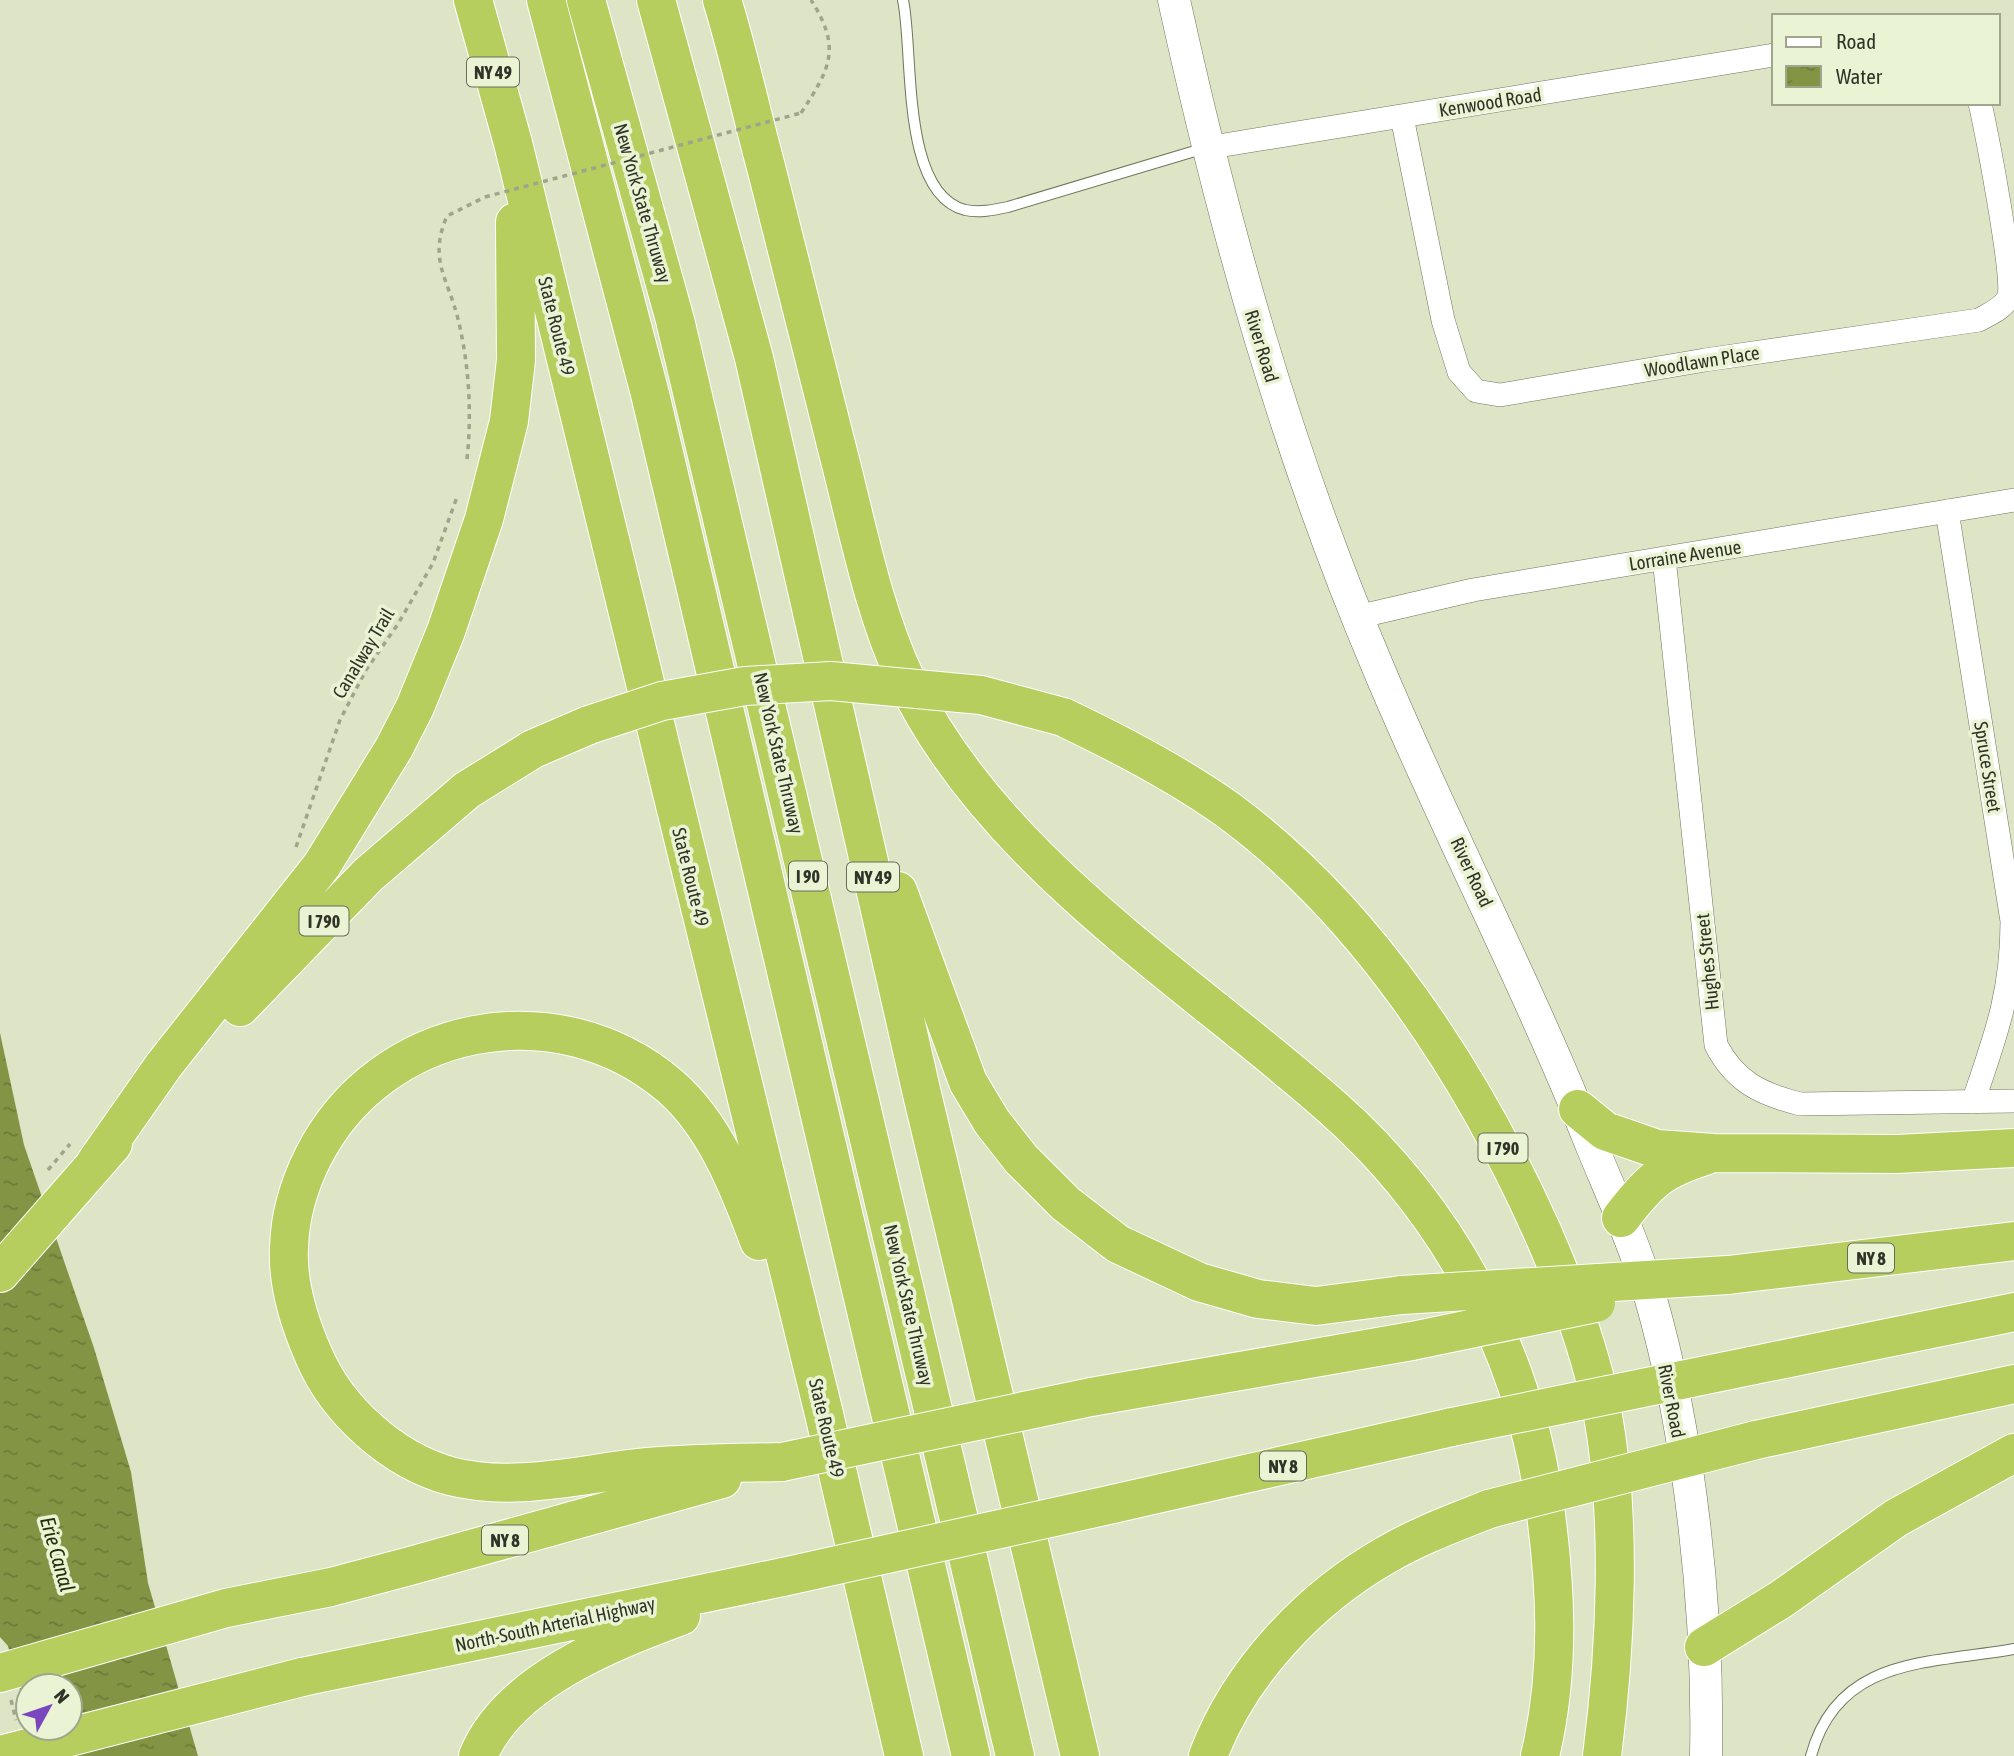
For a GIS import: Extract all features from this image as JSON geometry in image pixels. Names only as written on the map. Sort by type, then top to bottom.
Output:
[{"type":"highway","name":"State Route 49","points":[[473,0],[513,143],[824,1414],[904,1756]]},
{"type":"highway","name":"New York State Thruway","points":[[546,0],[650,394],[971,1756]]},
{"type":"highway","name":"New York State Thruway","points":[[586,0],[682,347],[1015,1756]]},
{"type":"highway","name":"NY 49","points":[[656,0],[754,358],[919,1081],[1080,1756]]},
{"type":"highway","points":[[722,0],[870,579],[905,678],[945,745],[1003,822],[1084,902],[1335,1110],[1388,1163],[1436,1225],[1476,1287],[1507,1354],[1535,1444],[1554,1571],[1555,1659],[1540,1756]]},
{"type":"highway","points":[[96,1162],[164,1065],[322,865],[394,748],[415,707],[446,631],[484,519],[509,421],[516,360],[513,143]]},
{"type":"highway","name":"I 790","points":[[0,1273],[96,1162],[228,1019],[368,875],[467,790],[533,749],[589,725],[662,701],[745,686],[831,681],[981,695],[1063,717],[1166,770],[1228,810],[1279,852],[1315,887],[1394,977],[1455,1065],[1509,1157],[1582,1331],[1602,1409],[1615,1507],[1614,1597],[1602,1756]]},
{"type":"highway","points":[[840,732],[968,1082],[992,1122],[1048,1186],[1066,1204],[1118,1244],[1199,1282],[1258,1299],[1316,1306],[1402,1295],[1728,1275]]},
{"type":"highway","points":[[782,1462],[649,1466],[501,1484],[449,1476],[416,1462],[384,1441],[347,1410],[323,1378],[300,1325],[289,1271],[292,1218],[302,1181],[324,1136],[348,1103],[404,1061],[445,1041],[495,1031],[552,1031],[592,1041],[635,1060],[672,1088],[707,1130],[738,1184],[824,1414]]},
{"type":"highway","points":[[1578,1110],[1605,1131],[1657,1149],[1714,1153],[1897,1154],[2014,1148]]},
{"type":"highway","points":[[1621,1218],[1646,1185],[1675,1166],[1714,1153]]},
{"type":"highway","name":"NY 8","points":[[5,1685],[226,1608],[331,1587],[782,1462],[1091,1397],[1412,1341],[1728,1275],[2014,1241]]},
{"type":"highway","name":"North-South Arterial Highway","points":[[9,1743],[302,1677],[783,1577],[1452,1427],[2014,1312]]},
{"type":"highway","points":[[1208,1756],[1237,1697],[1271,1650],[1329,1593],[1386,1555],[1489,1509],[1756,1440],[2014,1384]]},
{"type":"highway","points":[[1704,1647],[1749,1621],[1896,1518],[2014,1453]]},
{"type":"highway","points":[[1615,1507],[1629,1692],[1624,1756]]},
{"type":"highway","points":[[478,1756],[514,1706],[562,1668],[619,1641],[783,1577]]},
{"type":"main road","name":"River Road","points":[[1174,0],[1206,148],[1239,272],[1299,466],[1378,668],[1549,1040],[1649,1295],[1670,1384],[1690,1500],[1704,1647],[1706,1756]]},
{"type":"street","name":"Kenwood Road","points":[[1206,148],[1772,55]]},
{"type":"street","name":"Woodlawn Place","points":[[1402,117],[1443,320],[1459,372],[1476,391],[1500,395],[1705,360],[1979,320],[2000,308],[2010,296],[2012,280],[2006,188],[1981,105]]},
{"type":"street","name":"Lorraine Avenue","points":[[1357,617],[1473,590],[2014,500]]},
{"type":"street","name":"Spruce Street","points":[[1947,511],[2012,920],[2012,966],[2005,1006],[1973,1102]]},
{"type":"street","name":"Hughes Street","points":[[1664,558],[1716,1045],[1726,1064],[1744,1084],[1768,1096],[1800,1104],[2014,1101]]},
{"type":"lane","points":[[903,0],[912,118],[928,175],[932,187],[963,210],[985,211],[1008,207],[1206,148]]},
{"type":"lane","points":[[1811,1756],[1817,1735],[1831,1711],[1872,1678],[1899,1667],[1933,1659],[2014,1649]]},
{"type":"path","points":[[466,465],[470,433],[469,390],[458,318],[442,278],[438,252],[440,233],[447,216],[485,197],[801,113],[830,62],[831,38],[811,0]]},
{"type":"path","name":"Canalway Trail","points":[[296,849],[340,720],[366,670],[398,624],[433,563],[460,488]]},
{"type":"path","points":[[5,1685],[9,1743]]},
{"type":"water","name":"Erie Canal","points":[[0,1033],[24,1145],[94,1348],[131,1472],[148,1583],[198,1756],[38,1756],[54,1742],[84,1742],[84,1672],[15,1672],[8,1646],[0,1637]]}]
